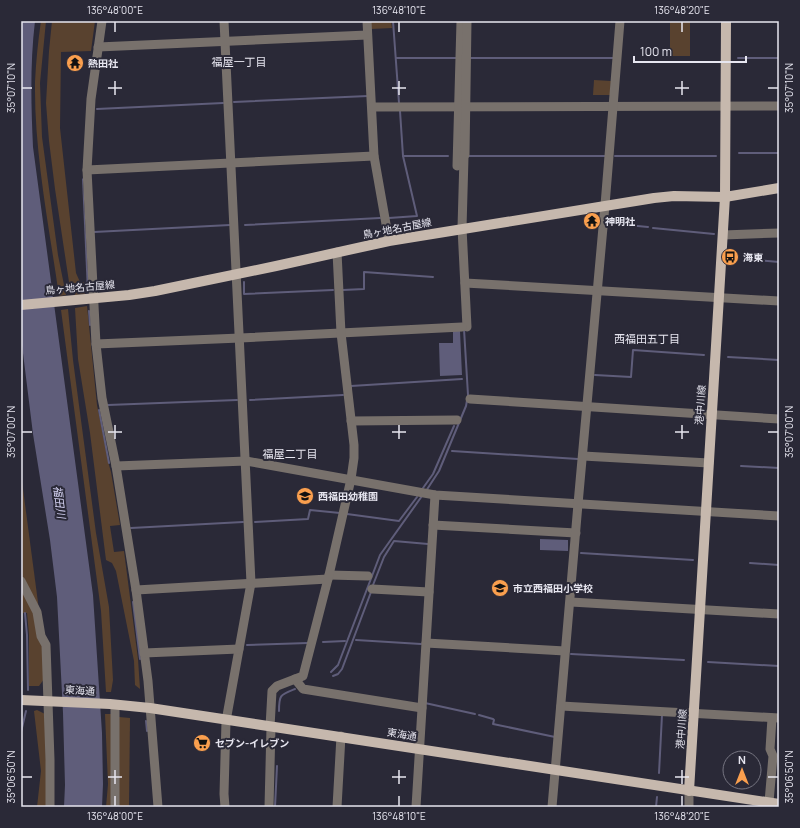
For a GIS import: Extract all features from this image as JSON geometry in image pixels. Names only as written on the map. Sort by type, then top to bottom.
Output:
[{"type":"main road","name":"港中川線","points":[[689,791],[695,713],[725,197],[726,21]]},
{"type":"main road","name":"鳥ヶ地名古屋線","points":[[21,305],[155,291],[389,241],[605,205],[667,196],[725,197],[779,188]]},
{"type":"main road","name":"東海通","points":[[21,700],[113,704],[150,708],[226,721],[341,736],[774,803]]},
{"type":"street","points":[[102,21],[91,99],[87,170],[96,344],[102,398],[116,466],[136,590],[150,708],[158,807]]},
{"type":"street","points":[[224,21],[251,583],[226,721],[225,807]]},
{"type":"street","points":[[367,21],[374,156],[389,241]]},
{"type":"street","points":[[461,21],[462,107]]},
{"type":"street","points":[[96,344],[464,327],[465,283],[459,229],[462,107],[467,21]]},
{"type":"street","points":[[552,807],[598,290],[620,21]]},
{"type":"street","points":[[98,47],[367,34]]},
{"type":"street","points":[[372,107],[779,106]]},
{"type":"street","points":[[87,170],[374,156]]},
{"type":"street","points":[[723,235],[779,233]]},
{"type":"street","points":[[268,807],[272,690],[277,686],[303,676],[329,577],[351,479],[354,445],[341,333],[337,252]]},
{"type":"street","points":[[465,283],[779,300]]},
{"type":"street","points":[[470,399],[779,419]]},
{"type":"street","points":[[351,421],[457,420]]},
{"type":"street","points":[[583,456],[709,462]]},
{"type":"street","points":[[116,466],[246,461],[435,495],[779,516]]},
{"type":"street","points":[[416,807],[435,495]]},
{"type":"street","points":[[433,525],[576,533]]},
{"type":"street","points":[[136,590],[329,577],[368,576]]},
{"type":"street","points":[[21,581],[37,612],[41,636],[46,645],[50,807]]},
{"type":"street","points":[[372,589],[429,592]]},
{"type":"street","points":[[570,602],[779,614]]},
{"type":"street","points":[[426,642],[565,651]]},
{"type":"street","points":[[144,653],[239,649]]},
{"type":"street","points":[[295,679],[304,689],[422,708]]},
{"type":"street","points":[[113,704],[116,807]]},
{"type":"street","points":[[561,706],[776,718],[770,749],[774,756],[774,803]]},
{"type":"street","points":[[337,807],[341,736]]},
{"type":"street","points":[[689,791],[689,807]]},
{"type":"shaded area","points":[[41,21],[46,21],[40,83],[42,137],[58,255],[66,295],[59,296],[43,189],[35,108],[37,51]]},
{"type":"shaded area","points":[[52,21],[95,21],[91,51],[61,52],[60,128],[76,273],[80,282],[84,282],[85,294],[75,295],[69,282],[49,141],[46,103]]},
{"type":"shaded area","points":[[370,21],[391,21],[392,28],[371,29]]},
{"type":"shaded area","points":[[670,21],[690,21],[690,56],[670,56]]},
{"type":"shaded area","points":[[594,80],[611,81],[610,95],[593,95]]},
{"type":"shaded area","points":[[87,306],[97,405],[120,525],[110,526],[114,552],[124,551],[138,659],[140,689],[135,685],[134,661],[116,571],[112,563],[106,560],[90,433],[78,359],[75,308]]},
{"type":"shaded area","points":[[68,309],[73,360],[96,533],[109,607],[113,680],[111,692],[106,692],[101,611],[61,310]]},
{"type":"shaded area","points":[[21,474],[39,610],[21,574]]},
{"type":"shaded area","points":[[21,590],[35,614],[43,647],[44,679],[39,686],[29,686],[29,635],[27,613],[23,613]]},
{"type":"shaded area","points":[[37,710],[45,714],[47,807],[37,807],[41,771],[34,711]]},
{"type":"shaded area","points":[[105,714],[112,714],[111,807],[106,807],[108,784]]},
{"type":"shaded area","points":[[119,717],[130,718],[129,807],[118,807]]},
{"type":"water","name":"福田川","points":[[21,21],[35,21],[31,84],[33,147],[93,595],[102,733],[102,807],[64,807],[65,785],[63,713],[57,597],[50,540],[33,434],[21,337]]},
{"type":"water","points":[[82,178],[89,291],[87,292]]},
{"type":"water","points":[[453,331],[460,331],[462,375],[440,376],[439,343],[453,343]]},
{"type":"water","points":[[540,539],[568,540],[568,551],[540,550]]},
{"type":"waterway","points":[[393,21],[399,103]]},
{"type":"waterway","points":[[396,58],[457,58]]},
{"type":"waterway","points":[[470,58],[613,58]]},
{"type":"waterway","points":[[738,58],[779,58]]},
{"type":"waterway","points":[[234,102],[368,96]]},
{"type":"waterway","points":[[97,109],[223,103]]},
{"type":"waterway","points":[[389,218],[417,216],[403,156],[400,111]]},
{"type":"waterway","points":[[739,153],[779,153]]},
{"type":"waterway","points":[[403,156],[448,156]]},
{"type":"waterway","points":[[468,156],[605,156]]},
{"type":"waterway","points":[[615,156],[716,156]]},
{"type":"waterway","points":[[245,225],[380,218]]},
{"type":"waterway","points":[[607,224],[648,227]]},
{"type":"waterway","points":[[94,232],[230,225]]},
{"type":"waterway","points":[[653,228],[714,234]]},
{"type":"waterway","points":[[757,260],[779,262]]},
{"type":"waterway","points":[[343,290],[364,289],[364,272],[433,277]]},
{"type":"waterway","points":[[244,282],[244,294],[333,290]]},
{"type":"waterway","points":[[89,311],[90,325]]},
{"type":"waterway","points":[[426,491],[439,471],[466,406],[468,395],[464,329]]},
{"type":"waterway","points":[[595,375],[631,377],[633,350],[704,355]]},
{"type":"waterway","points":[[728,357],[779,360]]},
{"type":"waterway","points":[[351,388],[351,386],[462,379]]},
{"type":"waterway","points":[[250,400],[343,395]]},
{"type":"waterway","points":[[108,405],[237,400]]},
{"type":"waterway","points":[[99,410],[109,463]]},
{"type":"waterway","points":[[423,488],[433,474],[454,426]]},
{"type":"waterway","points":[[452,451],[578,459]]},
{"type":"waterway","points":[[741,466],[779,468]]},
{"type":"waterway","points":[[331,672],[338,665],[380,555],[422,496]]},
{"type":"waterway","points":[[347,514],[399,521],[417,497]]},
{"type":"waterway","points":[[255,522],[308,519],[310,510],[340,513]]},
{"type":"waterway","points":[[131,528],[243,522]]},
{"type":"waterway","points":[[373,585],[384,557],[394,541],[428,544]]},
{"type":"waterway","points":[[581,553],[693,560]]},
{"type":"waterway","points":[[750,563],[779,565]]},
{"type":"waterway","points":[[333,676],[338,674],[342,669],[371,592]]},
{"type":"waterway","points":[[133,602],[140,659]]},
{"type":"waterway","points":[[25,613],[28,690]]},
{"type":"waterway","points":[[356,640],[421,644]]},
{"type":"waterway","points":[[323,642],[345,641]]},
{"type":"waterway","points":[[247,645],[308,643]]},
{"type":"waterway","points":[[571,654],[684,660]]},
{"type":"waterway","points":[[708,662],[779,666]]},
{"type":"waterway","points":[[279,711],[281,696],[295,689]]},
{"type":"waterway","points":[[425,703],[475,714]]},
{"type":"waterway","points":[[21,732],[26,711]]},
{"type":"waterway","points":[[479,715],[493,719],[493,724],[555,737]]},
{"type":"waterway","points":[[659,773],[662,715]]},
{"type":"waterway","points":[[146,721],[147,731]]},
{"type":"waterway","points":[[275,807],[277,766]]},
{"type":"waterway","points":[[656,807],[657,797]]},
{"type":"place","name":"熱田社","points":[[75,63]]},
{"type":"place","name":"神明社","points":[[592,221]]},
{"type":"place","name":"海東","points":[[730,257]]},
{"type":"place","name":"西福田幼稚園","points":[[305,496]]},
{"type":"place","name":"市立西福田小学校","points":[[500,588]]},
{"type":"place","name":"セブン-イレブン","points":[[202,743]]},
{"type":"district","name":"福屋一丁目","points":[[239,61]]},
{"type":"district","name":"西福田五丁目","points":[[647,338]]},
{"type":"district","name":"福屋二丁目","points":[[290,453]]}]
